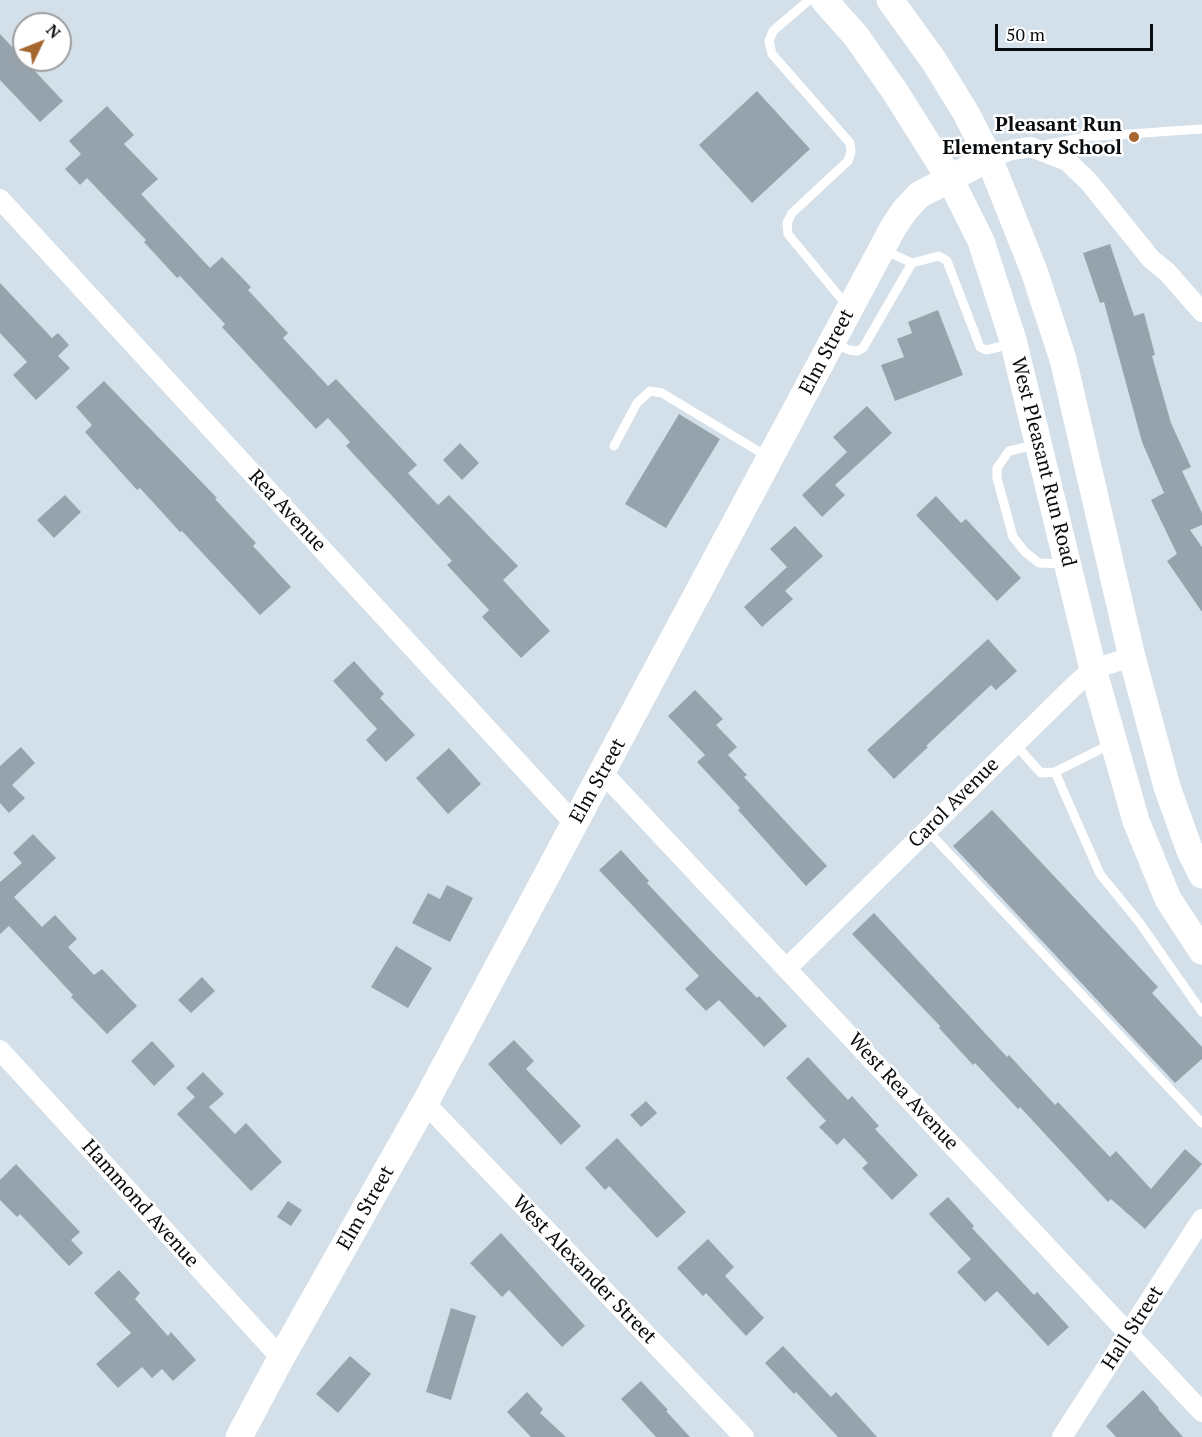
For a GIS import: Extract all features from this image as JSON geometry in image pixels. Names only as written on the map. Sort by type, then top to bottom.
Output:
[{"type":"main road","name":"West Pleasant Run Road","points":[[824,0],[856,36],[894,90],[950,178],[981,241],[1014,344],[1093,669],[1136,821],[1168,899],[1202,951]]},
{"type":"main road","name":"West Pleasant Run Road","points":[[890,0],[934,61],[966,113],[989,158],[1034,271],[1062,359],[1132,657],[1167,787],[1190,851],[1202,875]]},
{"type":"main road","name":"Elm Street","points":[[239,1437],[280,1358],[425,1103],[894,226],[919,195],[989,158]]},
{"type":"street","points":[[989,158],[1011,150],[1031,147],[1066,161],[1082,175],[1151,259],[1200,305]]},
{"type":"street","name":"Rea Avenue","points":[[0,199],[574,823]]},
{"type":"street","name":"Carol Avenue","points":[[787,968],[1014,743],[1093,669],[1132,657]]},
{"type":"street","name":"West Rea Avenue","points":[[603,773],[1202,1412]]},
{"type":"street","name":"Hammond Avenue","points":[[0,1050],[280,1358]]},
{"type":"street","name":"West Alexander Street","points":[[425,1103],[744,1437]]},
{"type":"street","name":"Hall Street","points":[[1062,1437],[1202,1219]]},
{"type":"lane","points":[[809,0],[773,31],[769,41],[772,54],[850,142],[851,153],[848,161],[792,213],[787,223],[788,234],[850,308]]},
{"type":"lane","points":[[1031,147],[1085,137],[1202,129]]},
{"type":"lane","points":[[882,248],[912,263],[939,256],[947,261],[980,347],[986,350],[1014,344]]},
{"type":"lane","points":[[832,342],[849,350],[857,351],[863,348],[912,263]]},
{"type":"lane","points":[[614,446],[637,403],[650,392],[662,393],[770,458]]},
{"type":"lane","points":[[1038,444],[1009,451],[997,468],[997,478],[1013,537],[1025,552],[1039,563],[1067,564]]},
{"type":"lane","points":[[1014,743],[1041,773],[1054,772],[1114,743]]},
{"type":"lane","points":[[1054,772],[1100,874],[1139,922],[1202,1012]]},
{"type":"lane","points":[[927,830],[1202,1123]]},
{"type":"building","points":[[0,34],[12,47],[12,72],[36,72],[63,101],[40,122],[0,80]]},
{"type":"building","points":[[757,91],[810,149],[752,203],[699,145]]},
{"type":"building","points":[[107,106],[134,135],[124,144],[158,179],[141,194],[210,268],[222,257],[251,287],[248,290],[288,333],[283,338],[328,386],[336,379],[417,465],[408,473],[438,505],[449,495],[518,566],[503,580],[550,631],[521,658],[482,617],[489,610],[447,565],[452,561],[346,446],[350,442],[328,418],[316,429],[222,327],[225,324],[180,276],[177,278],[144,242],[146,240],[87,178],[80,185],[65,169],[81,154],[69,141]]},
{"type":"building","points":[[1110,244],[1134,316],[1144,313],[1155,355],[1152,356],[1171,423],[1191,467],[1182,471],[1202,513],[1202,525],[1190,530],[1202,547],[1202,612],[1167,561],[1177,554],[1151,500],[1164,493],[1142,442],[1104,302],[1100,303],[1083,253]]},
{"type":"building","points":[[0,283],[52,338],[58,333],[69,345],[58,356],[70,368],[36,400],[13,375],[27,362],[0,333]]},
{"type":"building","points":[[938,310],[963,375],[895,401],[881,365],[904,357],[897,339],[912,333],[908,322]]},
{"type":"building","points":[[104,381],[217,498],[215,499],[256,543],[253,546],[291,587],[260,615],[140,488],[137,490],[85,432],[92,425],[76,407]]},
{"type":"building","points":[[867,406],[892,433],[835,485],[845,495],[822,517],[802,495],[847,452],[833,437]]},
{"type":"building","points":[[679,414],[720,439],[666,528],[625,504]]},
{"type":"building","points":[[460,443],[479,463],[462,480],[443,460]]},
{"type":"building","points":[[65,495],[81,512],[54,538],[37,520]]},
{"type":"building","points":[[936,496],[961,523],[966,519],[1021,578],[997,601],[916,515]]},
{"type":"building","points":[[795,526],[823,556],[785,591],[793,599],[762,627],[744,607],[787,567],[770,549]]},
{"type":"building","points":[[988,639],[1017,671],[996,690],[991,685],[894,779],[867,750]]},
{"type":"building","points":[[354,661],[384,694],[380,698],[415,735],[386,762],[366,740],[377,729],[333,681]]},
{"type":"building","points":[[695,690],[723,719],[716,725],[737,747],[728,755],[747,775],[744,777],[827,866],[806,886],[738,810],[740,808],[697,762],[705,755],[668,716]]},
{"type":"building","points":[[21,747],[35,763],[12,785],[25,798],[9,813],[0,803],[0,766]]},
{"type":"building","points":[[449,748],[481,784],[448,814],[416,778]]},
{"type":"building","points":[[992,810],[1158,987],[1152,993],[1202,1047],[1202,1059],[1175,1083],[953,846]]},
{"type":"building","points":[[33,834],[56,858],[14,897],[42,927],[55,915],[77,939],[68,947],[94,975],[102,969],[137,1006],[107,1034],[9,926],[0,934],[0,882],[22,863],[13,853]]},
{"type":"building","points":[[621,850],[649,881],[647,883],[711,951],[787,1026],[764,1047],[719,1000],[706,1011],[685,989],[699,976],[599,870]]},
{"type":"building","points":[[447,885],[473,898],[450,942],[412,923],[428,893],[440,899]]},
{"type":"building","points":[[874,913],[1007,1057],[1009,1055],[1055,1105],[1058,1102],[1110,1157],[1116,1151],[1151,1189],[1185,1149],[1202,1164],[1145,1229],[1111,1199],[1108,1202],[1020,1107],[1018,1109],[975,1063],[973,1065],[939,1028],[940,1026],[852,934]]},
{"type":"building","points":[[396,946],[432,968],[408,1008],[371,987]]},
{"type":"building","points":[[202,977],[215,991],[191,1013],[178,1000]]},
{"type":"building","points":[[514,1040],[534,1061],[526,1069],[581,1126],[561,1145],[488,1064]]},
{"type":"building","points":[[152,1041],[175,1066],[154,1086],[131,1061]]},
{"type":"building","points":[[808,1057],[848,1100],[852,1096],[879,1126],[875,1129],[918,1175],[892,1200],[862,1168],[868,1163],[844,1138],[837,1145],[819,1127],[826,1121],[786,1078]]},
{"type":"building","points":[[203,1072],[224,1094],[209,1107],[235,1134],[246,1123],[282,1162],[251,1191],[177,1114],[195,1097],[186,1088]]},
{"type":"building","points":[[646,1101],[657,1113],[641,1127],[630,1115]]},
{"type":"building","points":[[617,1138],[686,1212],[657,1238],[609,1186],[605,1190],[585,1168]]},
{"type":"building","points":[[16,1164],[80,1232],[71,1240],[83,1253],[69,1266],[20,1214],[17,1217],[0,1200],[0,1180]]},
{"type":"building","points":[[948,1197],[974,1226],[972,1228],[1034,1295],[1037,1292],[1069,1327],[1048,1346],[997,1291],[985,1302],[957,1272],[971,1259],[929,1214]]},
{"type":"building","points":[[288,1201],[302,1210],[291,1226],[277,1217]]},
{"type":"building","points":[[501,1233],[585,1326],[562,1347],[509,1290],[502,1297],[470,1263]]},
{"type":"building","points":[[708,1239],[734,1267],[725,1276],[764,1318],[746,1336],[706,1293],[703,1296],[677,1268]]},
{"type":"building","points":[[119,1270],[140,1293],[135,1299],[168,1336],[171,1332],[196,1360],[173,1381],[162,1369],[152,1378],[142,1367],[118,1388],[96,1364],[131,1333],[94,1293]]},
{"type":"building","points":[[451,1308],[476,1316],[451,1400],[426,1392]]},
{"type":"building","points":[[783,1346],[831,1397],[836,1392],[877,1437],[838,1437],[765,1363]]},
{"type":"building","points":[[350,1356],[371,1374],[338,1413],[316,1394]]},
{"type":"building","points":[[641,1381],[690,1437],[656,1437],[621,1399]]},
{"type":"building","points":[[1143,1390],[1183,1437],[1116,1437],[1106,1426]]},
{"type":"building","points":[[527,1392],[543,1409],[540,1413],[566,1437],[531,1437],[507,1412]]},
{"type":"place","name":"Pleasant Run Elementary School","points":[[1134,137]]}]
